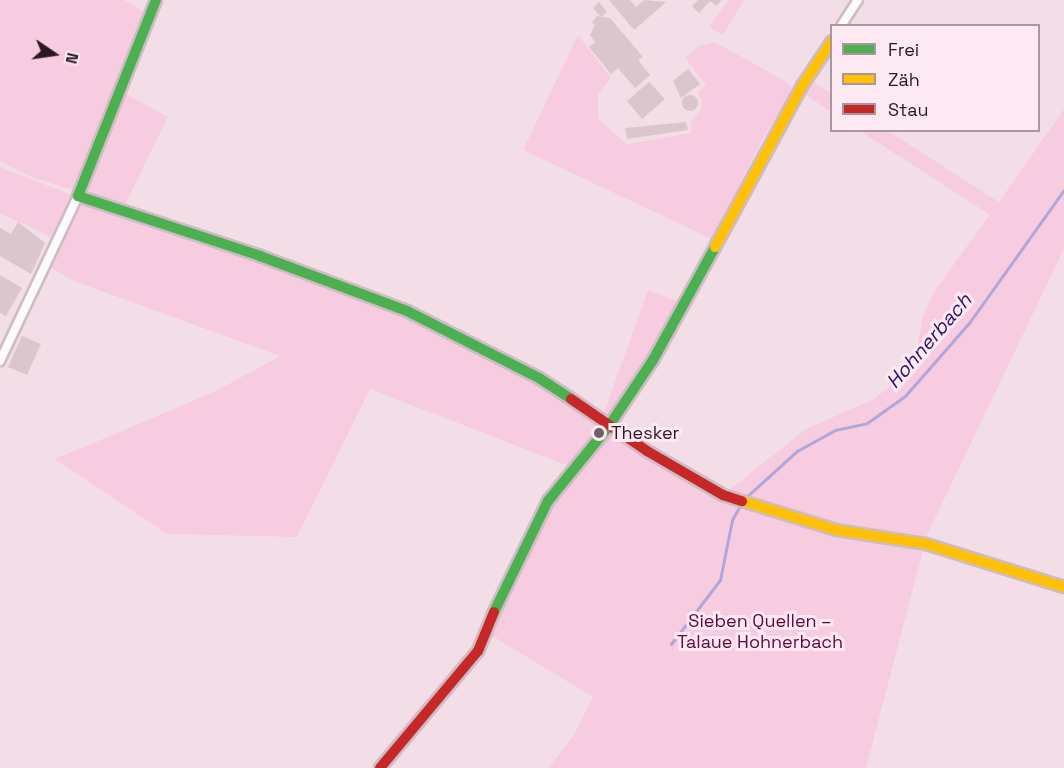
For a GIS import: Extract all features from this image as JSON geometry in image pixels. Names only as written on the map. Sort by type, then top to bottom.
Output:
[{"type":"street","points":[[0,361],[78,196],[156,0]]},
{"type":"street","points":[[842,24],[858,0]]},
{"type":"street","points":[[380,768],[478,651],[510,573],[548,501],[609,426],[653,360],[796,96],[830,42]]},
{"type":"street","points":[[78,196],[369,294],[539,378],[609,426],[723,495],[778,515],[836,530],[926,544],[1064,587]]},
{"type":"green space","points":[[0,0],[124,0],[147,13],[75,191],[32,177],[0,161]]},
{"type":"green space","points":[[728,0],[744,0],[723,35],[709,27]]},
{"type":"green space","points":[[578,35],[611,78],[598,94],[598,119],[627,144],[691,133],[691,121],[701,109],[702,100],[697,93],[706,85],[685,58],[698,46],[715,42],[785,81],[793,90],[760,144],[712,239],[523,150]]},
{"type":"green space","points":[[812,81],[830,92],[830,111],[803,93]]},
{"type":"green space","points":[[126,94],[168,117],[124,207],[85,193]]},
{"type":"green space","name":"Sieben Quellen – Talaue Hohnerbach","points":[[1064,109],[1064,249],[927,535],[866,768],[548,768],[572,738],[593,697],[489,634],[513,573],[550,503],[607,432],[722,503],[729,490],[806,429],[874,399],[896,381],[916,353],[923,316],[935,290],[990,215],[862,132],[890,132],[999,202]]},
{"type":"green space","points":[[0,167],[72,195],[53,238],[0,213]]},
{"type":"green space","points":[[80,198],[359,293],[537,379],[601,430],[571,467],[370,389],[297,537],[167,534],[55,459],[214,392],[280,356],[74,281],[48,266]]},
{"type":"green space","points":[[648,290],[680,302],[644,369],[610,421],[602,418]]},
{"type":"building","points":[[609,0],[630,0],[636,7],[644,0],[666,2],[634,30]]},
{"type":"building","points":[[698,0],[722,0],[716,6],[710,1],[699,13],[692,6]]},
{"type":"building","points":[[599,2],[607,12],[601,17],[593,8]]},
{"type":"building","points":[[597,16],[610,18],[643,57],[638,60],[650,75],[635,88],[618,68],[611,74],[589,47],[595,42],[590,35],[595,25],[592,22]]},
{"type":"building","points":[[688,69],[700,84],[681,98],[673,81]]},
{"type":"building","points":[[649,82],[665,99],[642,119],[627,101]]},
{"type":"building","points":[[687,95],[693,95],[698,103],[696,109],[687,111],[682,106],[682,100]]},
{"type":"building","points":[[686,122],[688,130],[627,139],[625,128]]},
{"type":"building","points":[[18,222],[45,243],[31,274],[0,256],[0,228],[11,234]]},
{"type":"building","points":[[0,275],[22,288],[6,316],[0,313]]},
{"type":"building","points":[[22,336],[41,344],[27,375],[8,367]]},
{"type":"waterway","name":"Hohnerbach","points":[[744,499],[797,451],[835,430],[867,423],[905,396],[969,323],[1064,190]]},
{"type":"waterway","name":"Hohnerbach","points":[[671,644],[720,580],[732,520],[741,504]]},
{"type":"traffic: fast","points":[[156,0],[78,196],[260,256],[407,311],[539,378],[571,399]]},
{"type":"traffic: fast","points":[[494,612],[548,501],[609,426],[653,360],[715,247]]},
{"type":"traffic: slow","points":[[715,247],[802,86],[830,44]]},
{"type":"traffic: slow","points":[[742,501],[836,530],[926,544],[1064,587]]},
{"type":"traffic: jam","points":[[571,399],[647,451],[723,495],[742,501]]},
{"type":"traffic: jam","points":[[380,768],[478,651],[494,612]]},
{"type":"place","name":"Thesker","points":[[599,433]]}]
